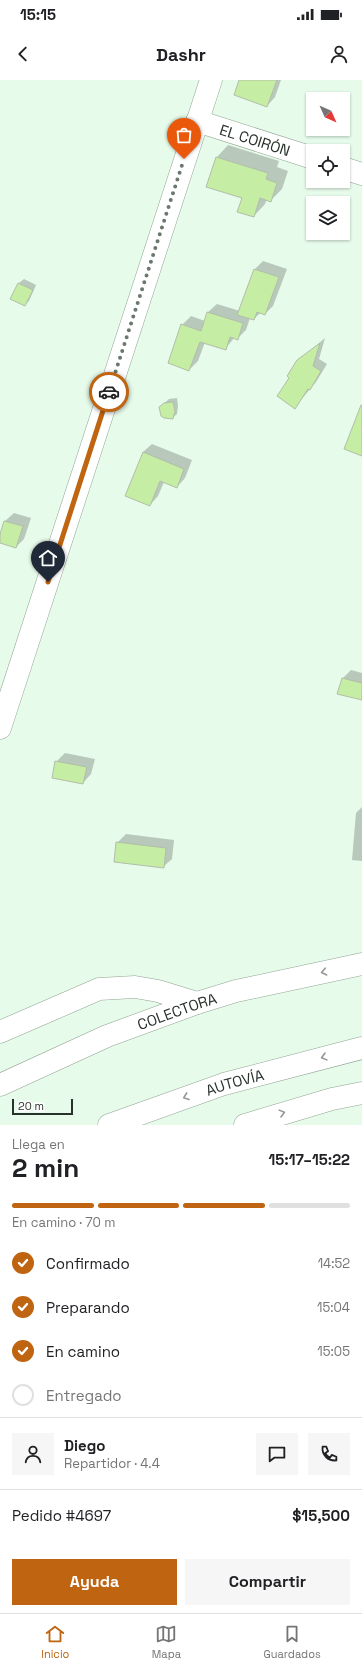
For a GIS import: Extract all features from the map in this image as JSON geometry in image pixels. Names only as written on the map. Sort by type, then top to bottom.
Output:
[{"type":"street","points":[[0,728],[211,80]]},
{"type":"street","name":"EL COIRÓN","points":[[197,121],[306,156]]},
{"type":"street","points":[[350,170],[362,174]]},
{"type":"street","name":"COLECTORA","points":[[0,1085],[107,1036],[197,1003],[236,991],[362,964]]},
{"type":"street","points":[[0,1032],[100,989],[135,987],[158,991],[197,1003]]},
{"type":"street","name":"AUTOVÍA","points":[[110,1125],[224,1084],[362,1048]]},
{"type":"street","points":[[245,1125],[332,1099],[362,1093]]},
{"type":"building","points":[[239,80],[277,80],[267,107],[234,95]]},
{"type":"building","points":[[216,157],[268,173],[266,179],[277,183],[271,202],[260,198],[254,217],[237,212],[242,198],[206,187]]},
{"type":"building","points":[[254,269],[279,277],[265,315],[257,312],[254,320],[237,315]]},
{"type":"building","points":[[18,283],[33,290],[25,306],[10,299]]},
{"type":"building","points":[[207,312],[243,323],[238,340],[230,337],[226,350],[200,342],[189,371],[168,363],[181,324],[201,331]]},
{"type":"building","points":[[320,343],[313,366],[321,371],[310,390],[308,389],[295,409],[277,396],[289,378],[287,376],[297,360]]},
{"type":"building","points":[[173,402],[175,411],[173,419],[164,418],[161,416],[159,407],[164,403]]},
{"type":"building","points":[[362,405],[362,456],[344,449]]},
{"type":"building","points":[[143,452],[184,469],[177,488],[160,481],[150,506],[125,496]]},
{"type":"building","points":[[4,521],[23,526],[16,548],[0,543],[0,534]]},
{"type":"building","points":[[342,678],[362,683],[362,700],[337,694]]},
{"type":"building","points":[[55,761],[87,767],[83,784],[52,778]]},
{"type":"building","points":[[116,842],[166,848],[164,868],[114,862]]},
{"type":"way so far","points":[[109,392],[184,159]]},
{"type":"route","points":[[48,582],[109,392]]}]
